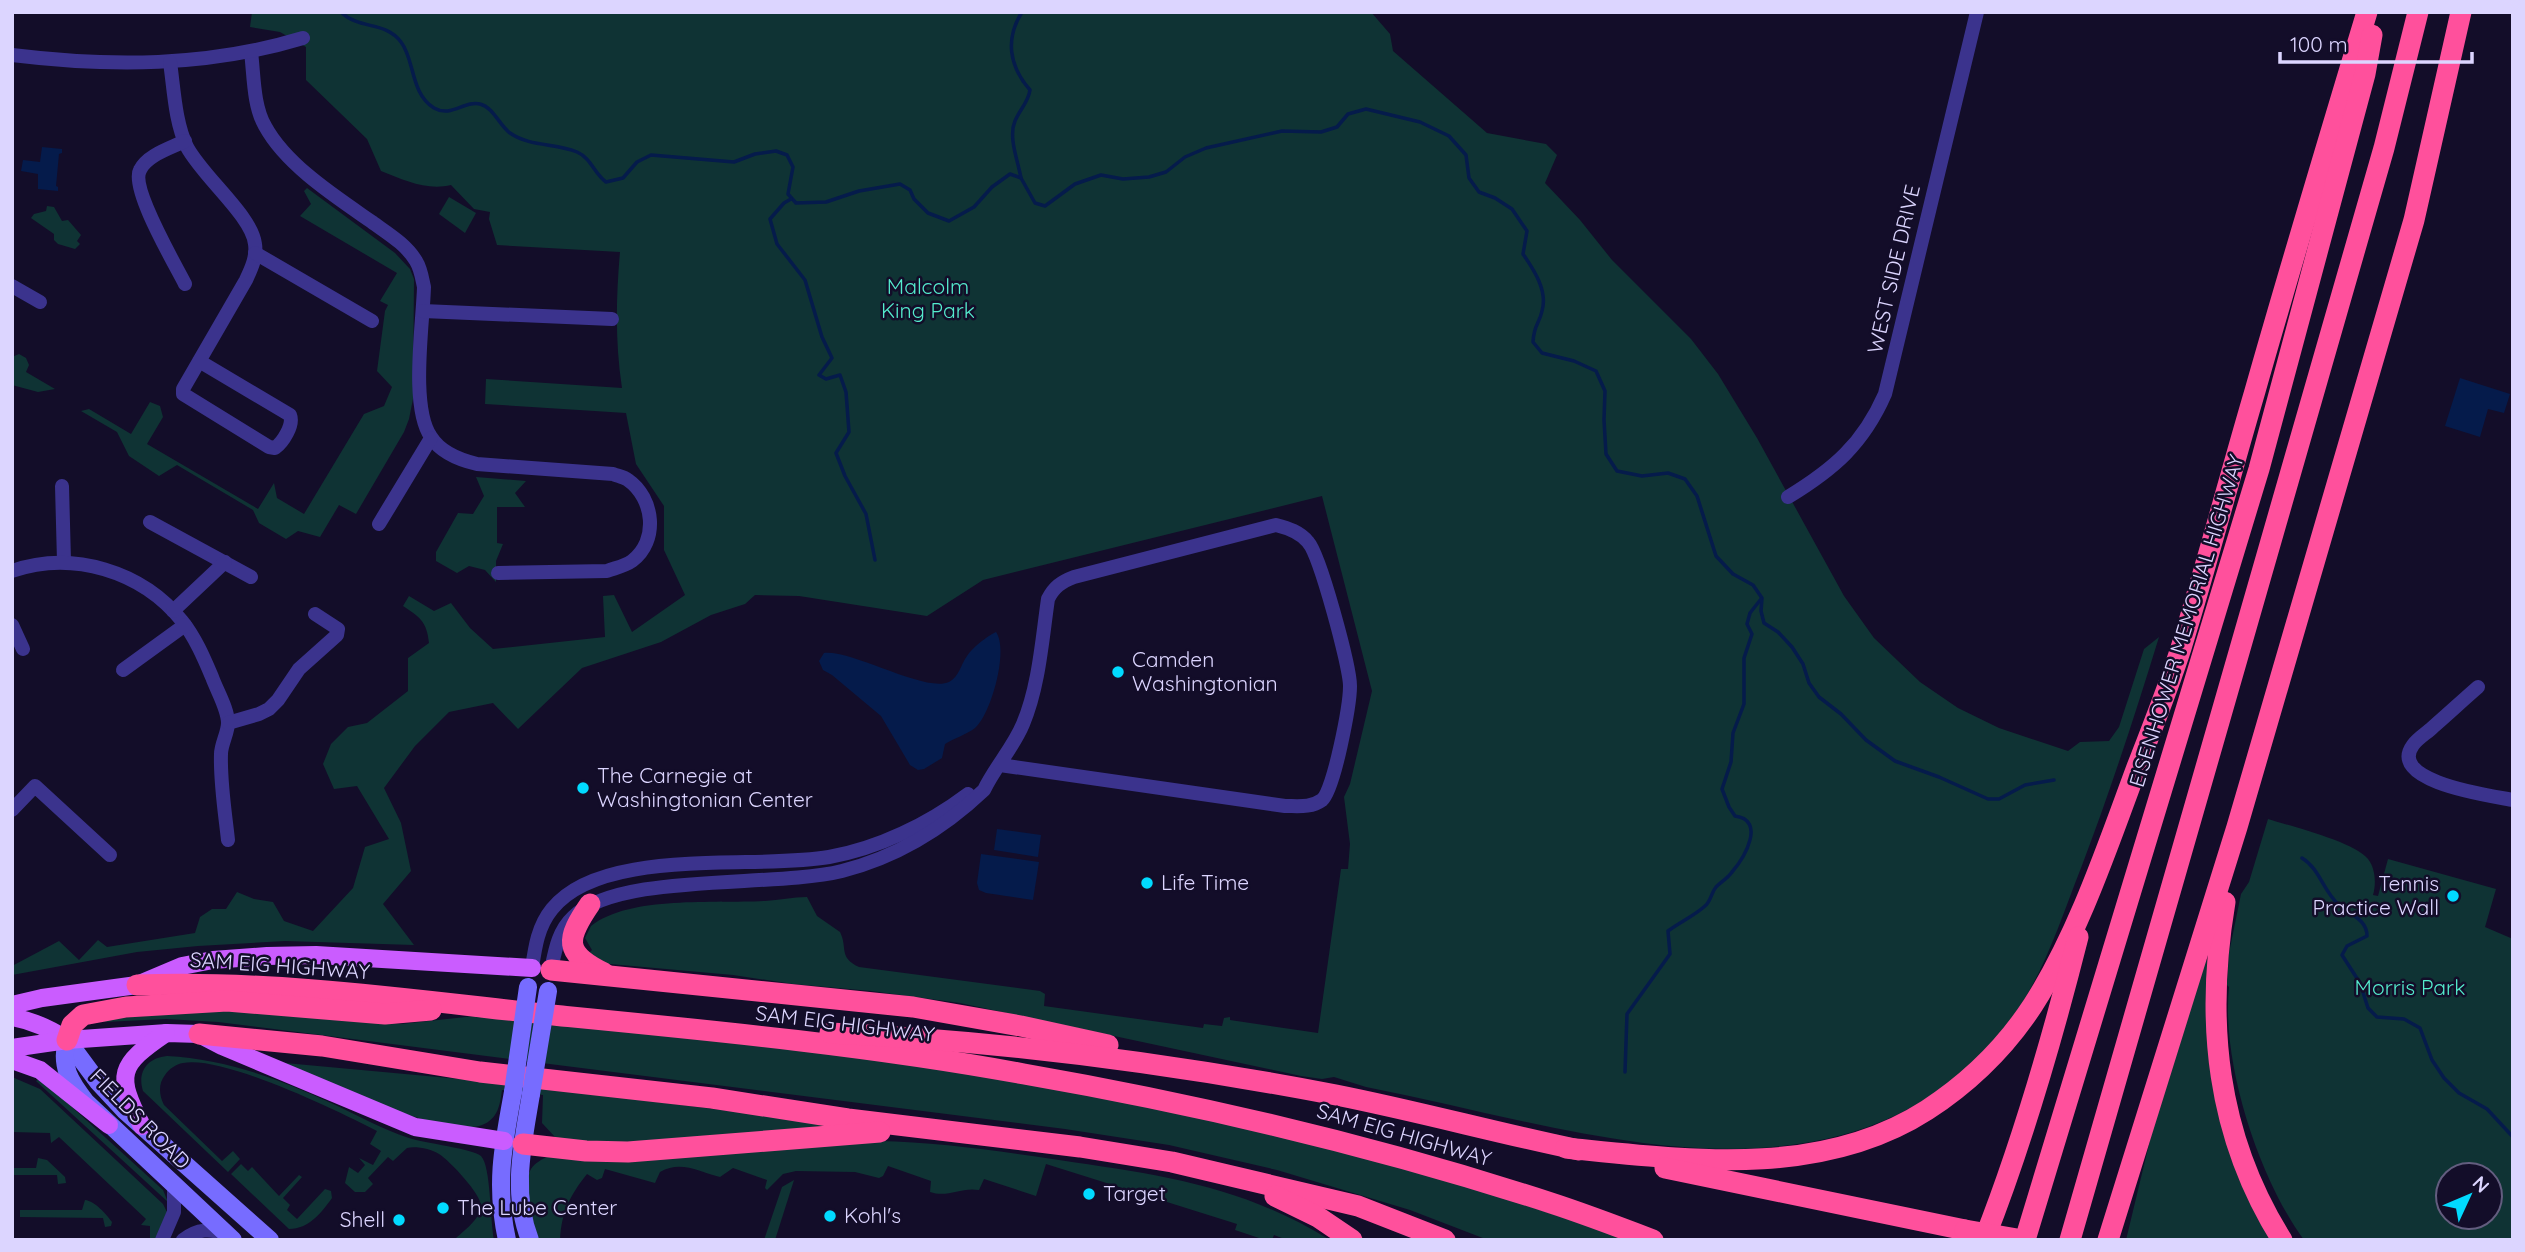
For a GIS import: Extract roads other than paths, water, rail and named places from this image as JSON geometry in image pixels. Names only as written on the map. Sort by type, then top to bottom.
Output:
[{"type":"highway","points":[[1566,1148],[1671,1159],[1781,1158],[1837,1149],[1893,1129],[1925,1112],[1963,1086],[1990,1061],[2035,1002],[2088,897],[2180,650],[2305,215],[2367,12]]},
{"type":"highway","name":"EISENHOWER MEMORIAL HIGHWAY","points":[[2024,1240],[2259,469],[2365,74],[2376,12]]},
{"type":"highway","points":[[2070,1240],[2384,148],[2418,12]]},
{"type":"highway","points":[[2108,1240],[2237,827],[2414,220],[2461,12]]},
{"type":"highway","points":[[2237,827],[2217,960],[2214,998],[2216,1041],[2221,1078],[2234,1132],[2247,1171],[2282,1240]]},
{"type":"highway","points":[[1974,1235],[2013,1164],[2058,1018],[2088,897]]},
{"type":"highway","points":[[590,904],[577,923],[572,936],[573,947],[585,963],[610,975]]},
{"type":"highway","points":[[544,976],[610,975],[957,1014],[1130,1049],[1245,1079]]},
{"type":"highway","name":"SAM EIG HIGHWAY","points":[[137,985],[290,988],[652,1025],[909,1055],[1023,1073],[1297,1130],[1551,1203],[1653,1240]]},
{"type":"highway","points":[[67,1040],[72,1025],[83,1015],[126,1007],[227,1002],[401,1014],[464,1006]]},
{"type":"highway","points":[[652,1025],[851,1034],[1019,1046],[1141,1062],[1338,1096],[1566,1148],[1974,1235],[2024,1240]]},
{"type":"highway","points":[[200,1034],[322,1046],[480,1072],[712,1098],[924,1129],[1080,1147],[1198,1168],[1359,1206],[1445,1240]]},
{"type":"highway","points":[[514,1142],[586,1151],[628,1152],[924,1129]]},
{"type":"highway","points":[[1198,1168],[1279,1197],[1318,1217],[1352,1240]]},
{"type":"main road","points":[[137,985],[182,966],[214,960],[267,956],[329,956],[544,976]]},
{"type":"main road","points":[[530,1240],[520,1204],[514,1142],[513,1092],[528,988],[544,976]]},
{"type":"main road","points":[[507,1240],[499,1192],[531,1094],[544,976]]},
{"type":"main road","name":"SAM EIG HIGHWAY","points":[[12,1005],[42,998],[137,985]]},
{"type":"main road","points":[[12,1017],[43,1026],[67,1040]]},
{"type":"main road","points":[[12,1048],[67,1040],[167,1033],[200,1034],[222,1046],[415,1127],[514,1142]]},
{"type":"main road","points":[[142,1126],[128,1095],[125,1073],[134,1056],[167,1033]]},
{"type":"main road","name":"FIELDS ROAD","points":[[67,1040],[64,1058],[71,1084],[109,1125],[231,1237]]},
{"type":"main road","name":"FIELDS ROAD","points":[[67,1040],[109,1095],[270,1240]]},
{"type":"main road","points":[[12,1060],[40,1070],[109,1125]]},
{"type":"main road","points":[[168,1180],[183,1183],[204,1195],[254,1240]]},
{"type":"street","name":"WEST SIDE DRIVE","points":[[1788,497],[1831,469],[1853,447],[1876,415],[1885,394],[1977,12]]},
{"type":"street","points":[[12,55],[93,63],[170,62],[251,52],[303,38]]},
{"type":"street","points":[[251,52],[260,113],[265,127],[286,153],[312,177],[401,243],[416,260],[422,275],[421,408],[431,438],[444,451],[460,460],[477,464],[613,474],[627,480],[639,491],[648,507],[651,521],[643,549],[633,560],[621,566],[607,571],[498,573]]},
{"type":"street","points":[[170,62],[178,118],[185,141],[204,174],[247,222],[255,243],[255,253],[246,280],[183,389],[185,397],[269,447],[275,448],[279,445],[291,424],[290,415],[200,361]]},
{"type":"street","points":[[185,141],[152,158],[139,171],[137,179],[144,201],[185,284]]},
{"type":"street","points":[[255,253],[372,321]]},
{"type":"street","points":[[12,286],[40,302]]},
{"type":"street","points":[[423,311],[612,319]]},
{"type":"street","points":[[379,524],[431,438]]},
{"type":"street","points":[[62,486],[64,561]]},
{"type":"street","points":[[149,522],[251,577]]},
{"type":"street","points":[[544,976],[564,929],[571,919],[590,904],[616,895],[654,888],[809,877],[842,871],[872,862],[937,830],[984,790],[1027,715],[1048,599],[1061,582],[1276,525],[1299,534],[1314,550],[1329,597],[1350,688],[1332,785],[1322,800],[1307,806],[1285,806],[1000,765]]},
{"type":"street","points":[[12,572],[42,563],[64,561],[96,567],[126,578],[152,593],[185,625],[206,663],[228,723],[220,752],[228,840]]},
{"type":"street","points":[[173,611],[225,562]]},
{"type":"street","points":[[228,723],[269,709],[299,669],[337,635],[338,629],[315,614]]},
{"type":"street","points":[[12,625],[23,649]]},
{"type":"street","points":[[123,670],[185,625]]},
{"type":"street","points":[[2478,687],[2413,745],[2409,761],[2419,774],[2445,785],[2513,800]]},
{"type":"street","points":[[544,976],[541,926],[559,901],[578,888],[621,872],[652,866],[806,860],[835,855],[880,842],[930,820],[987,782]]},
{"type":"street","points":[[12,810],[36,786],[110,855]]},
{"type":"street","points":[[652,866],[654,888]]},
{"type":"street","points":[[162,1240],[174,1214],[176,1196],[168,1180]]},
{"type":"street","points":[[183,1240],[199,1230],[215,1230],[231,1237]]},
{"type":"water","points":[[42,147],[62,149],[59,154],[56,186],[58,191],[38,189],[38,174],[21,171],[23,160],[40,162]]},
{"type":"water","points":[[2460,378],[2510,394],[2504,413],[2488,409],[2480,437],[2445,426]]},
{"type":"water","points":[[996,632],[999,641],[999,667],[992,696],[981,721],[975,728],[945,744],[942,758],[918,770],[910,765],[881,716],[823,670],[819,661],[824,653],[837,654],[923,682],[938,684],[949,682],[955,677],[973,649]]},
{"type":"water","points":[[997,829],[1041,835],[1038,857],[994,850]]},
{"type":"water","points":[[981,854],[1039,862],[1033,900],[979,890],[977,883]]},
{"type":"waterway","points":[[341,12],[348,18],[395,35],[409,58],[421,94],[434,108],[446,111],[474,103],[485,106],[510,133],[534,143],[569,149],[582,155],[606,182],[623,178],[637,162],[651,155],[734,162],[755,154],[776,151],[787,155],[793,167],[788,194],[796,203],[826,202],[859,191],[900,184],[910,190],[914,199],[928,213],[949,221],[974,207],[992,187],[1010,174],[1021,178],[1035,203],[1045,206],[1075,184],[1101,175],[1123,179],[1149,177],[1166,172],[1185,157],[1206,148],[1282,131],[1321,132],[1337,127],[1348,114],[1366,109],[1420,122],[1449,136],[1466,155],[1469,178],[1479,192],[1512,209],[1527,231],[1523,254],[1542,288],[1543,296],[1542,311],[1533,342],[1542,353],[1574,361],[1596,371],[1605,391],[1606,454],[1617,471],[1642,476],[1668,473],[1685,479],[1697,496],[1716,556],[1733,574],[1753,585],[1762,598],[1764,623],[1778,632],[1792,647],[1803,664],[1809,683],[1819,697],[1841,714],[1866,740],[1895,761],[1988,799],[1999,799],[2025,785],[2054,780]]},
{"type":"waterway","points":[[1021,178],[1013,142],[1013,127],[1030,90],[1014,62],[1012,42],[1013,32],[1022,12]]},
{"type":"waterway","points":[[791,199],[770,219],[777,244],[805,280],[822,337],[832,358],[819,375],[826,379],[840,375],[846,392],[849,432],[836,453],[866,514],[875,560]]},
{"type":"waterway","points":[[1625,1072],[1627,1014],[1670,954],[1668,931],[1707,904],[1716,887],[1737,865],[1750,840],[1749,824],[1735,816],[1722,789],[1731,762],[1733,733],[1744,704],[1744,658],[1752,634],[1747,624],[1750,613],[1761,599]]},
{"type":"waterway","points":[[2302,858],[2313,868],[2343,909],[2364,925],[2367,936],[2347,946],[2342,955],[2360,983],[2368,1008],[2377,1017],[2404,1019],[2420,1028],[2432,1060],[2444,1078],[2459,1093],[2487,1109],[2513,1137]]},
{"type":"place","name":"Camden Washingtonian","points":[[1118,672]]},
{"type":"place","name":"The Carnegie at Washingtonian Center","points":[[583,788]]},
{"type":"place","name":"Life Time","points":[[1147,883]]},
{"type":"place","name":"Tennis Practice Wall","points":[[2453,896]]},
{"type":"place","name":"Target","points":[[1089,1194]]},
{"type":"place","name":"The Lube Center","points":[[443,1208]]},
{"type":"place","name":"Kohl's","points":[[830,1216]]},
{"type":"place","name":"Shell","points":[[399,1220]]},
{"type":"park label","name":"Malcolm King Park","points":[[928,299]]},
{"type":"park label","name":"Morris Park","points":[[2410,988]]}]
